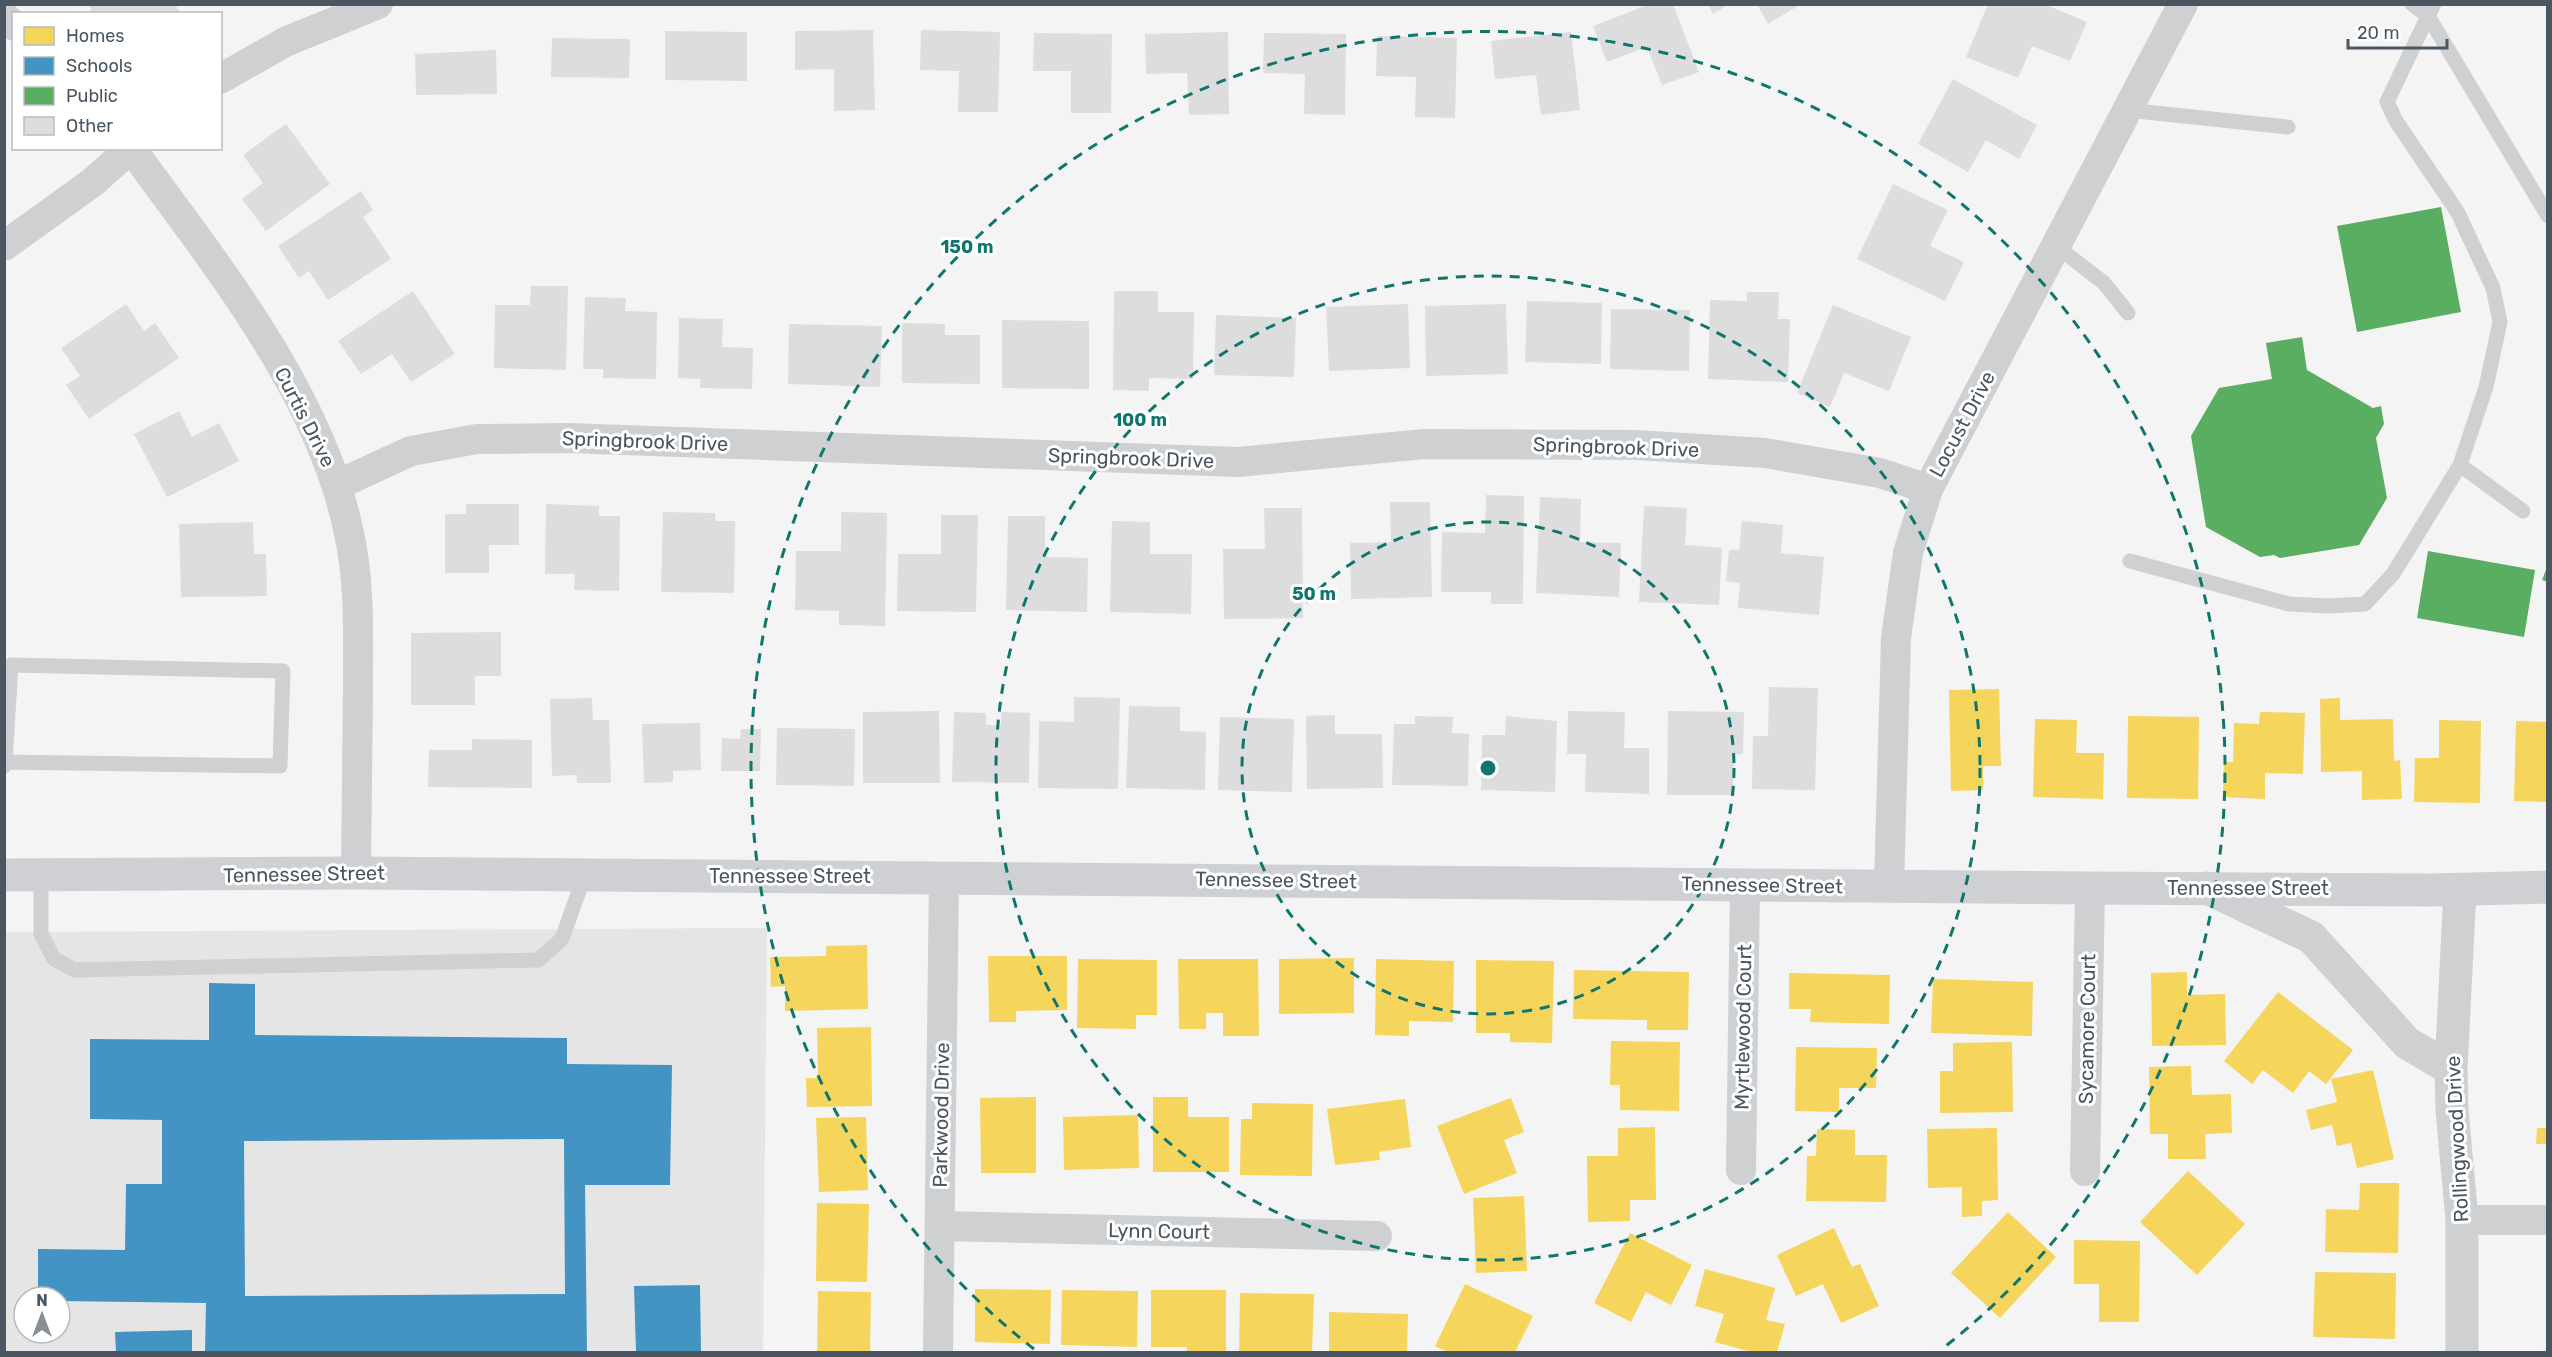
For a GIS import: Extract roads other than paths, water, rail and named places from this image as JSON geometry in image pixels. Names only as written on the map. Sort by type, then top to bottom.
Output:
[{"type":"main road","name":"Tennessee Street","points":[[4,875],[585,874],[2090,888],[2460,890],[2547,887]]},
{"type":"street","points":[[222,78],[285,42],[378,4]]},
{"type":"street","name":"Locust Drive","points":[[1890,886],[1896,638],[1908,553],[1928,489],[2183,4]]},
{"type":"street","points":[[4,246],[93,182],[130,150]]},
{"type":"street","name":"Curtis Drive","points":[[132,150],[236,295],[289,380],[329,460],[337,485],[350,533],[358,602],[356,873]]},
{"type":"street","name":"Springbrook Drive","points":[[337,485],[411,452],[477,439],[568,438],[1238,462],[1424,444],[1636,445],[1765,453],[1880,473],[1928,489]]},
{"type":"street","name":"Parkwood Drive","points":[[938,1353],[944,877]]},
{"type":"street","name":"Myrtlewood Court","points":[[1741,1170],[1745,885]]},
{"type":"street","name":"Sycamore Court","points":[[2085,1171],[2090,888]]},
{"type":"street","points":[[2207,888],[2311,937],[2407,1044],[2451,1069]]},
{"type":"street","name":"Rollingwood Drive","points":[[2460,890],[2451,1069],[2452,1110],[2462,1220],[2462,1353]]},
{"type":"street","points":[[2462,1220],[2547,1220]]},
{"type":"street","name":"Lynn Court","points":[[940,1226],[1377,1236]]},
{"type":"lane","points":[[2412,4],[2431,10],[2547,216]]},
{"type":"lane","points":[[2130,561],[2289,604],[2366,604],[2393,574],[2460,465],[2486,387],[2499,322],[2499,306],[2458,213],[2396,121],[2386,102],[2431,10]]},
{"type":"lane","points":[[2127,110],[2288,127]]},
{"type":"lane","points":[[2055,245],[2104,283],[2128,314]]},
{"type":"lane","points":[[2460,465],[2523,511]]},
{"type":"lane","points":[[11,665],[283,671],[280,766],[5,764],[11,665]]},
{"type":"lane","points":[[41,876],[41,934],[54,959],[75,970],[538,960],[562,939],[585,874]]}]
